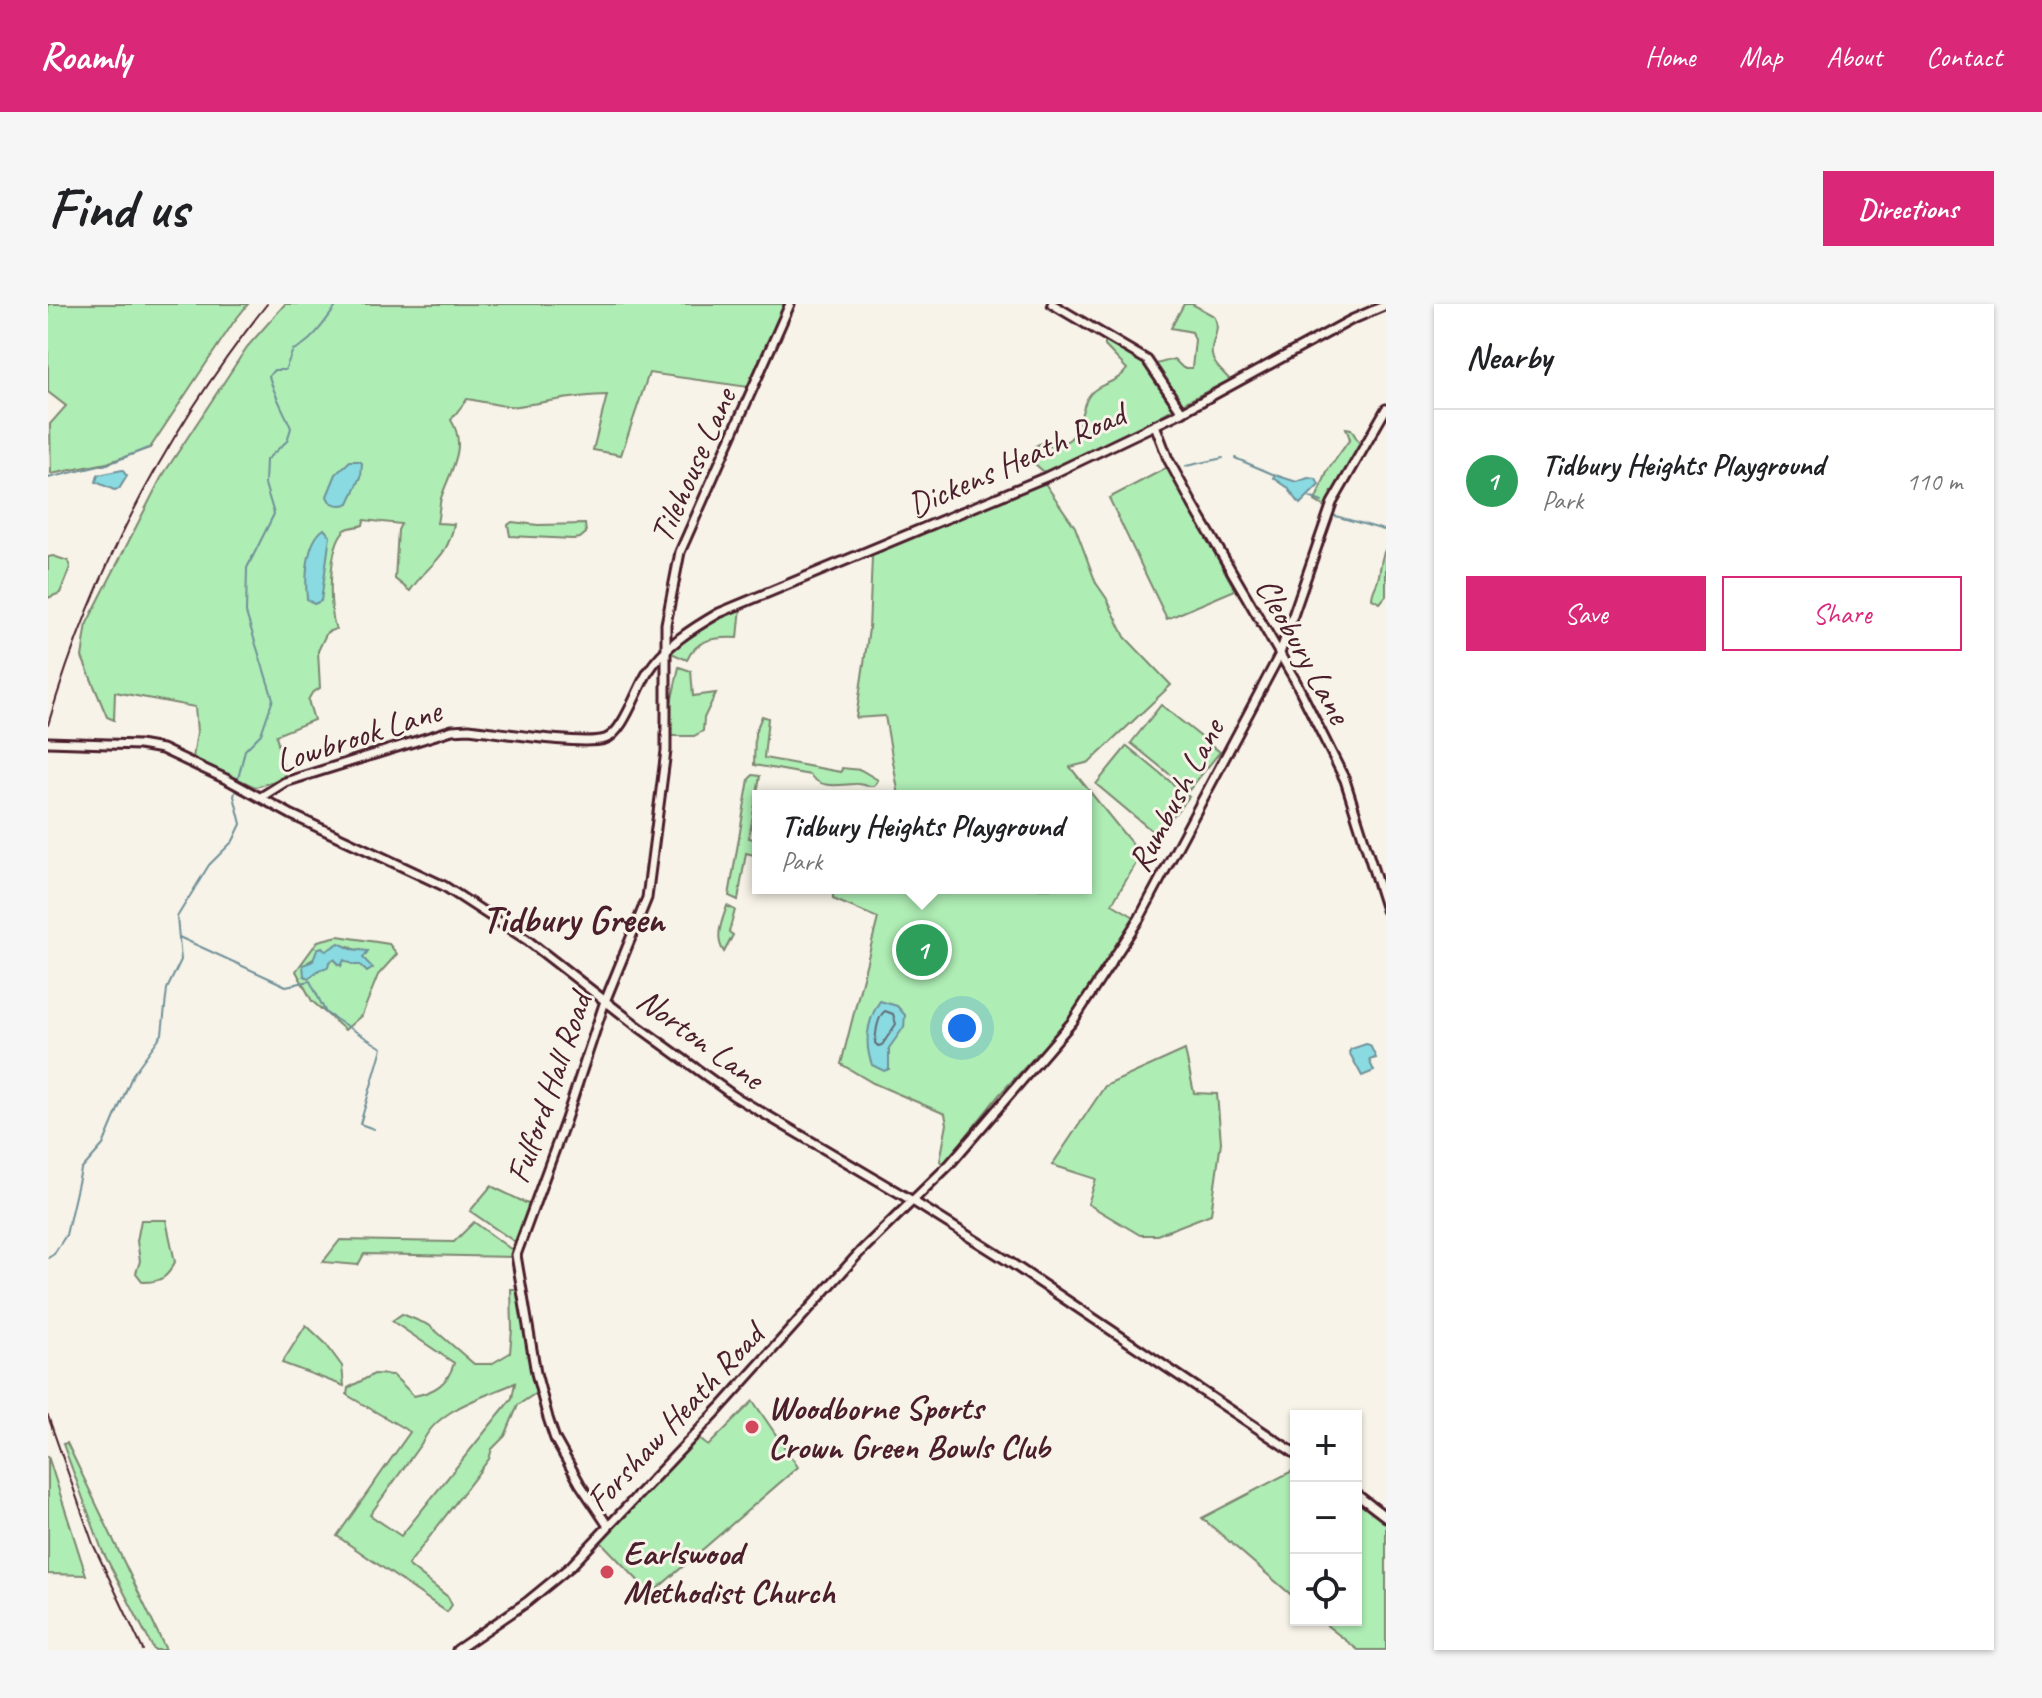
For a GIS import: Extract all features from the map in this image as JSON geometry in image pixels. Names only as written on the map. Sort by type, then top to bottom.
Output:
[{"type":"street","name":"Tilehouse Lane","points":[[665,652],[669,597],[680,552],[790,304]]},
{"type":"street","points":[[1052,304],[1147,360],[1182,412]]},
{"type":"street","name":"Dickens Heath Road","points":[[665,652],[692,629],[719,613],[1046,477],[1182,412],[1351,320],[1386,305]]},
{"type":"street","name":"Rumbush Lane","points":[[911,1200],[949,1165],[1073,1021],[1139,919],[1279,656],[1332,503],[1386,409]]},
{"type":"street","name":"Cleobury Lane","points":[[1155,425],[1186,494],[1295,680],[1345,780],[1386,910]]},
{"type":"street","name":"Lowbrook Lane","points":[[261,797],[285,782],[452,730],[604,739],[618,729],[647,672],[665,652]]},
{"type":"street","name":"Fulford Hall Road","points":[[608,1526],[555,1439],[536,1373],[516,1255],[605,1001],[644,909],[651,878],[666,751],[665,652]]},
{"type":"street","name":"Norton Lane","points":[[48,742],[151,747],[172,754],[292,815],[444,886],[527,940],[686,1063],[734,1096],[911,1200],[1056,1292],[1290,1450]]},
{"type":"street","name":"Forshaw Heath Road","points":[[457,1650],[527,1602],[571,1566],[911,1200]]},
{"type":"street","points":[[1362,1499],[1386,1517]]},
{"type":"green space","points":[[48,304],[248,304],[150,448],[107,463],[51,474],[50,424],[66,406],[48,392]]},
{"type":"green space","points":[[285,304],[785,304],[748,387],[649,373],[621,455],[593,450],[607,395],[512,406],[467,399],[451,420],[456,430],[458,449],[441,498],[437,523],[454,524],[447,546],[410,591],[395,579],[401,524],[364,520],[363,525],[345,530],[335,549],[331,578],[336,629],[327,632],[318,651],[320,688],[308,700],[314,720],[276,735],[286,779],[255,787],[193,758],[197,732],[195,707],[115,692],[114,720],[107,717],[82,657],[87,623],[161,478],[247,347]]},
{"type":"green space","points":[[1184,304],[1192,304],[1214,316],[1217,327],[1213,359],[1230,380],[1182,404],[1156,364],[1174,359],[1183,368],[1192,368],[1195,340],[1192,332],[1171,328]]},
{"type":"green space","points":[[1105,338],[1147,363],[1176,407],[1126,435],[1044,472],[1035,464],[1035,446],[1043,442],[1053,447],[1070,439],[1078,427],[1090,394],[1127,369],[1105,346]]},
{"type":"green space","points":[[1346,428],[1351,429],[1361,446],[1325,507],[1315,501],[1328,470],[1350,439]]},
{"type":"green space","points":[[1168,467],[1235,590],[1167,619],[1109,498]]},
{"type":"green space","points":[[1044,482],[1075,527],[1096,583],[1125,637],[1171,685],[1090,762],[1070,767],[1089,790],[898,790],[885,716],[856,718],[869,629],[872,557],[876,549]]},
{"type":"green space","points":[[512,522],[585,524],[586,533],[573,539],[510,536],[508,525]]},
{"type":"green space","points":[[1386,548],[1386,596],[1380,603],[1372,596]]},
{"type":"green space","points":[[48,557],[68,561],[70,567],[60,593],[48,598]]},
{"type":"green space","points":[[741,607],[738,638],[708,640],[696,647],[687,660],[671,653],[704,627]]},
{"type":"green space","points":[[679,667],[691,671],[693,696],[716,693],[704,718],[703,731],[694,736],[670,736],[671,703]]},
{"type":"green space","points":[[1161,705],[1220,752],[1189,790],[1131,743]]},
{"type":"green space","points":[[762,716],[768,718],[764,758],[841,772],[842,768],[861,770],[878,780],[874,786],[830,785],[810,775],[754,765],[755,733]]},
{"type":"green space","points":[[1127,746],[1189,797],[1157,835],[1096,784]]},
{"type":"green space","points":[[753,775],[760,776],[758,790],[752,790],[749,838],[752,839],[752,854],[746,853],[738,900],[729,896],[749,779]]},
{"type":"green space","points":[[1092,794],[1141,855],[1112,904],[1136,918],[1072,1017],[999,1095],[944,1164],[940,1161],[947,1124],[945,1114],[873,1083],[841,1064],[878,918],[833,899],[833,894],[1092,894]]},
{"type":"green space","points":[[727,906],[735,910],[729,932],[733,935],[724,952],[719,935]]},
{"type":"green space","points":[[338,936],[389,944],[397,954],[378,975],[362,1015],[345,1030],[312,1001],[296,971],[318,941]],"holes":[[[349,946],[360,949],[369,967],[344,959],[338,965],[334,959],[308,978],[308,962],[326,952]]]},
{"type":"green space","points":[[1185,1050],[1194,1093],[1217,1094],[1221,1142],[1211,1214],[1157,1235],[1140,1235],[1088,1204],[1096,1179],[1052,1165],[1105,1086]]},
{"type":"green space","points":[[491,1186],[532,1206],[515,1242],[470,1211]]},
{"type":"green space","points":[[141,1220],[166,1220],[175,1262],[163,1278],[154,1281],[143,1282],[136,1273],[140,1261],[137,1241]]},
{"type":"green space","points":[[474,1222],[512,1250],[513,1257],[364,1254],[358,1265],[323,1262],[340,1240],[454,1242]]},
{"type":"green space","points":[[511,1289],[517,1289],[536,1393],[518,1405],[505,1436],[492,1449],[489,1459],[408,1565],[448,1597],[452,1605],[447,1612],[337,1536],[410,1432],[347,1395],[348,1388],[374,1374],[393,1375],[414,1396],[444,1382],[454,1363],[392,1321],[402,1314],[429,1325],[474,1364],[491,1364],[510,1353]],"holes":[[[515,1383],[512,1398],[401,1536],[370,1515],[439,1420],[463,1405]]]},
{"type":"green space","points":[[306,1325],[325,1343],[342,1366],[344,1386],[282,1363]]},
{"type":"green space","points":[[753,1401],[798,1467],[651,1594],[600,1541],[696,1436],[708,1446]]},
{"type":"green space","points":[[67,1443],[166,1650],[154,1650],[102,1550],[63,1444]]},
{"type":"green space","points":[[48,1456],[86,1575],[48,1574]]},
{"type":"green space","points":[[1290,1472],[1290,1594],[1202,1518]]},
{"type":"green space","points":[[1362,1504],[1386,1520],[1386,1650],[1358,1650],[1328,1626],[1362,1626]]},
{"type":"water","points":[[350,461],[362,463],[361,477],[349,503],[336,504],[327,496],[336,474]]},
{"type":"water","points":[[122,470],[127,476],[119,489],[114,490],[96,482],[98,475]]},
{"type":"water","points":[[1275,475],[1297,482],[1316,479],[1319,485],[1300,504],[1287,487],[1274,478]]},
{"type":"water","points":[[324,529],[330,536],[321,601],[314,604],[307,599],[308,561],[313,542]]},
{"type":"water","points":[[339,943],[351,949],[368,951],[363,958],[373,968],[367,972],[360,965],[344,960],[341,966],[334,959],[328,967],[309,978],[304,976],[303,965],[313,961],[317,949],[322,947],[326,951]]},
{"type":"water","points":[[880,1001],[897,1006],[905,1015],[904,1027],[889,1048],[889,1069],[884,1071],[872,1065],[868,1049],[870,1024]]},
{"type":"water","points":[[1370,1045],[1376,1058],[1369,1060],[1374,1071],[1362,1076],[1349,1052]]},
{"type":"waterway","points":[[237,783],[245,750],[261,734],[273,699],[246,613],[247,568],[274,514],[265,484],[266,460],[287,441],[291,428],[269,376],[274,370],[285,370],[293,350],[313,336],[338,304]]},
{"type":"waterway","points":[[48,478],[108,464],[148,448]]},
{"type":"waterway","points":[[1186,466],[1223,458]]},
{"type":"waterway","points":[[1235,458],[1275,475]]},
{"type":"waterway","points":[[1309,497],[1322,502]]},
{"type":"waterway","points":[[1332,515],[1384,530]]},
{"type":"waterway","points":[[48,1258],[66,1235],[81,1170],[103,1145],[133,1074],[162,1034],[167,989],[181,960],[177,917],[209,865],[233,841],[241,824],[234,796],[236,789]]},
{"type":"waterway","points":[[179,937],[286,986],[310,981],[326,1013],[382,1048],[360,1124],[374,1129]]},
{"type":"railway","points":[[48,725],[87,612],[137,504],[197,401],[267,304]]},
{"type":"railway","points":[[48,1416],[93,1544],[143,1650]]},
{"type":"place","name":"Tidbury Heights Playground","points":[[922,950]]},
{"type":"place","name":"Woodborne Sports Crown Green Bowls Club","points":[[752,1427]]},
{"type":"place","name":"Earlswood Methodist Church","points":[[607,1572]]},
{"type":"district","name":"Tidbury Green","points":[[573,919]]}]
